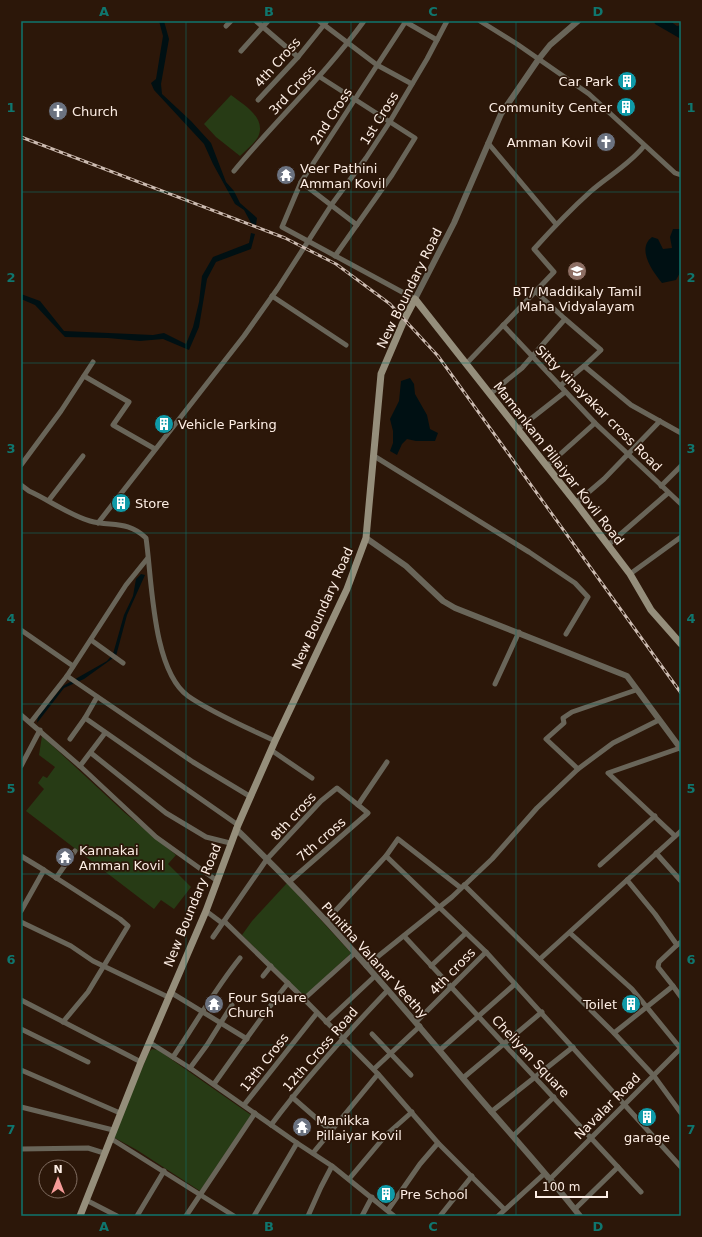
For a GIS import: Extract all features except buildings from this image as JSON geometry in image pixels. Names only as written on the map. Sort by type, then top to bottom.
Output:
[{"type":"main road","name":"Mamankam Pillaiyar Kovil Road","points":[[415,299],[608,544],[630,574],[651,610],[680,643]]},
{"type":"main road","name":"New Boundary Road","points":[[80,1216],[140,1062],[206,911],[230,843],[275,741],[347,589],[366,538],[381,374],[405,318],[415,299]]},
{"type":"street","points":[[226,26],[230,21]]},
{"type":"street","points":[[256,21],[298,57]]},
{"type":"street","points":[[241,51],[268,21]]},
{"type":"street","points":[[319,21],[326,23],[348,43],[377,64],[412,84]]},
{"type":"street","name":"3rd Cross","points":[[234,171],[258,142],[320,77],[364,21]]},
{"type":"street","points":[[405,21],[437,40]]},
{"type":"street","name":"2nd Cross","points":[[308,241],[282,226],[302,182],[405,21]]},
{"type":"street","name":"1st Cross","points":[[98,523],[244,336],[272,296],[332,204],[366,158],[389,123],[447,21]]},
{"type":"street","points":[[480,21],[517,44],[589,94],[675,173],[681,174]]},
{"type":"street","name":"New Boundary Road","points":[[415,299],[454,223],[502,114],[538,60],[550,45],[578,21]]},
{"type":"street","name":"4th Cross","points":[[258,100],[298,57],[326,23]]},
{"type":"street","points":[[320,77],[389,123],[415,138],[392,175],[335,256]]},
{"type":"street","points":[[488,143],[556,224]]},
{"type":"street","points":[[466,364],[554,272],[534,249],[556,224],[591,191],[636,156],[644,146]]},
{"type":"street","points":[[302,182],[357,225]]},
{"type":"street","points":[[308,241],[415,299]]},
{"type":"street","points":[[536,292],[602,350],[560,386]]},
{"type":"street","points":[[272,296],[346,345]]},
{"type":"street","points":[[490,394],[522,368],[565,319]]},
{"type":"street","name":"Sitty vinayakar cross Road","points":[[503,325],[594,423],[668,494],[681,504]]},
{"type":"street","points":[[21,465],[43,437],[93,362]]},
{"type":"street","points":[[584,366],[631,405],[681,432]]},
{"type":"street","points":[[84,376],[129,402],[113,426],[155,449]]},
{"type":"street","points":[[518,429],[565,392]]},
{"type":"street","points":[[576,503],[604,479],[660,421]]},
{"type":"street","points":[[547,466],[594,423]]},
{"type":"street","points":[[48,500],[83,456]]},
{"type":"street","points":[[374,456],[529,552],[575,583],[588,597],[566,634]]},
{"type":"street","points":[[661,486],[681,466]]},
{"type":"street","points":[[21,485],[73,514],[98,523],[116,523],[141,533],[146,538],[150,588],[161,645],[170,670],[179,686],[188,695],[206,706],[275,741]]},
{"type":"street","points":[[608,544],[668,494]]},
{"type":"street","points":[[366,538],[406,566],[443,601],[455,608],[519,632],[627,676],[680,748],[608,773],[655,816],[679,835],[656,853],[540,959]]},
{"type":"street","points":[[630,574],[681,538]]},
{"type":"street","points":[[31,722],[67,676],[126,585],[148,559]]},
{"type":"street","points":[[21,630],[73,666]]},
{"type":"street","points":[[495,684],[519,632]]},
{"type":"street","points":[[91,640],[123,663]]},
{"type":"street","points":[[67,676],[193,762],[251,797]]},
{"type":"street","points":[[578,769],[546,739],[564,723],[563,718],[572,712],[636,690]]},
{"type":"street","points":[[70,739],[85,718],[97,697]]},
{"type":"street","points":[[21,715],[31,722],[80,766],[156,837],[216,880]]},
{"type":"street","points":[[85,718],[237,827]]},
{"type":"street","points":[[366,966],[440,908],[492,859],[537,808],[578,769],[614,743],[659,720]]},
{"type":"street","points":[[21,766],[40,730]]},
{"type":"street","points":[[80,766],[105,733]]},
{"type":"street","points":[[271,750],[312,778]]},
{"type":"street","points":[[91,753],[166,813],[206,836],[230,843]]},
{"type":"street","points":[[358,805],[387,762]]},
{"type":"street","name":"8th cross","points":[[213,937],[267,859],[321,801],[336,788],[358,805]]},
{"type":"street","name":"7th cross","points":[[290,881],[368,813],[358,805]]},
{"type":"street","points":[[600,865],[655,816]]},
{"type":"street","name":"Punitha Valanar Veethy","points":[[237,827],[290,881],[418,1024],[577,1214]]},
{"type":"street","points":[[326,921],[386,856],[398,839],[463,886],[540,959],[614,1033],[654,1076],[681,1113]]},
{"type":"street","points":[[56,878],[75,850]]},
{"type":"street","points":[[656,853],[681,880]]},
{"type":"street","points":[[21,856],[120,919],[128,926],[88,992],[63,1022]]},
{"type":"street","points":[[386,856],[486,952],[681,1167]]},
{"type":"street","points":[[21,911],[44,870]]},
{"type":"street","points":[[627,880],[679,944],[659,962],[658,967],[681,997]]},
{"type":"street","points":[[206,911],[223,922],[271,966],[374,1069],[438,1143],[504,1209]]},
{"type":"street","points":[[21,922],[49,935],[105,966],[204,1011],[247,1039]]},
{"type":"street","points":[[570,932],[632,989],[681,1049]]},
{"type":"street","points":[[431,966],[466,933]]},
{"type":"street","name":"Cheliyan Square","points":[[404,936],[641,1192]]},
{"type":"street","name":"4th cross","points":[[374,1069],[486,952]]},
{"type":"street","points":[[304,999],[355,953]]},
{"type":"street","points":[[173,1056],[204,1011],[217,987],[240,958]]},
{"type":"street","points":[[263,976],[271,966]]},
{"type":"street","points":[[326,1022],[375,976]]},
{"type":"street","points":[[214,1084],[263,1015],[288,983]]},
{"type":"street","points":[[440,1050],[515,984]]},
{"type":"street","points":[[614,1033],[673,986]]},
{"type":"street","name":"12th Cross Road","points":[[271,1125],[292,1097],[342,1038],[388,990]]},
{"type":"street","points":[[21,1000],[140,1062]]},
{"type":"street","points":[[190,1068],[232,1005]]},
{"type":"street","points":[[463,1078],[542,1012]]},
{"type":"street","name":"13th Cross","points":[[244,1105],[317,1013]]},
{"type":"street","points":[[21,1029],[88,1062]]},
{"type":"street","points":[[372,1034],[411,1074]]},
{"type":"street","points":[[149,1042],[173,1056],[297,1143],[314,1153],[372,1197],[394,1216]]},
{"type":"street","points":[[491,1112],[534,1076],[573,1047]]},
{"type":"street","name":"Navalar Road","points":[[549,1180],[568,1163],[591,1137],[681,1049]]},
{"type":"street","points":[[21,1070],[120,1113]]},
{"type":"street","points":[[314,1153],[378,1074]]},
{"type":"street","points":[[292,1097],[331,1131]]},
{"type":"street","points":[[513,1136],[554,1097]]},
{"type":"street","points":[[21,1107],[113,1130]]},
{"type":"street","points":[[348,1179],[386,1135],[412,1112]]},
{"type":"street","points":[[186,1216],[199,1194],[255,1113]]},
{"type":"street","points":[[110,1138],[164,1171],[232,1216]]},
{"type":"street","points":[[254,1216],[297,1143]]},
{"type":"street","points":[[388,1210],[420,1164],[438,1143]]},
{"type":"street","points":[[21,1149],[88,1148],[104,1153]]},
{"type":"street","points":[[308,1216],[321,1186],[332,1166]]},
{"type":"street","points":[[577,1214],[618,1167]]},
{"type":"street","points":[[137,1216],[164,1171]]},
{"type":"street","points":[[498,1216],[544,1174]]},
{"type":"street","points":[[440,1216],[472,1176]]},
{"type":"street","points":[[362,1216],[372,1197]]},
{"type":"street","points":[[86,1200],[117,1216]]},
{"type":"green space","points":[[231,95],[253,113],[257,118],[260,130],[258,137],[252,145],[240,156],[216,137],[204,124]]},
{"type":"green space","points":[[42,736],[125,813],[176,855],[168,864],[191,887],[174,909],[161,900],[154,909],[26,811],[44,789],[38,783],[43,776],[47,778],[55,767],[39,755]]},
{"type":"green space","points":[[287,883],[351,953],[304,997],[242,935],[252,921]]},
{"type":"green space","points":[[152,1049],[158,1050],[251,1115],[200,1191],[137,1150],[113,1137],[149,1052]]},
{"type":"shaded area","points":[[159,21],[164,21],[169,39],[161,84],[162,94],[191,121],[211,143],[226,182],[234,191],[240,203],[257,218],[256,225],[251,223],[244,210],[235,204],[204,144],[154,90],[151,83],[156,79],[163,36]]},
{"type":"shaded area","points":[[654,21],[670,21],[677,26],[681,25],[681,39],[655,24]]},
{"type":"shaded area","points":[[673,229],[681,229],[681,271],[676,280],[662,283],[654,273],[648,260],[646,254],[647,242],[652,237],[658,239],[663,249],[672,248],[670,237]]},
{"type":"shaded area","points":[[251,233],[255,234],[251,249],[216,262],[207,279],[199,327],[189,350],[163,339],[140,341],[108,338],[65,337],[35,305],[21,299],[21,294],[40,301],[64,331],[153,335],[164,333],[186,344],[193,327],[199,302],[202,276],[213,257],[249,243]]},
{"type":"shaded area","points":[[410,378],[414,384],[415,394],[427,415],[430,429],[438,433],[435,441],[416,441],[407,439],[402,444],[397,455],[390,451],[393,443],[393,431],[390,419],[399,401],[401,381]]},
{"type":"shaded area","points":[[141,574],[145,575],[127,615],[116,656],[84,679],[64,688],[37,723],[38,716],[63,686],[107,661],[113,654],[124,615],[133,596],[136,579]]},
{"type":"railway","points":[[21,137],[285,238],[336,264],[390,304],[438,356],[681,693]]},
{"type":"place","name":"Car Park","points":[[627,81]]},
{"type":"place","name":"Community Center","points":[[626,107]]},
{"type":"place","name":"Church","points":[[58,111]]},
{"type":"place","name":"Amman Kovil","points":[[606,142]]},
{"type":"place","name":"Veer Pathini Amman Kovil","points":[[286,175]]},
{"type":"place","name":"BT/ Maddikaly Tamil Maha Vidyalayam","points":[[577,271]]},
{"type":"place","name":"Vehicle Parking","points":[[164,424]]},
{"type":"place","name":"Store","points":[[121,503]]},
{"type":"place","name":"Kannakai Amman Kovil","points":[[65,857]]},
{"type":"place","name":"Four Square Church","points":[[214,1004]]},
{"type":"place","name":"Toilet","points":[[631,1004]]},
{"type":"place","name":"garage","points":[[647,1117]]},
{"type":"place","name":"Manikka Pillaiyar Kovil","points":[[302,1127]]},
{"type":"place","name":"Pre School","points":[[386,1194]]}]
